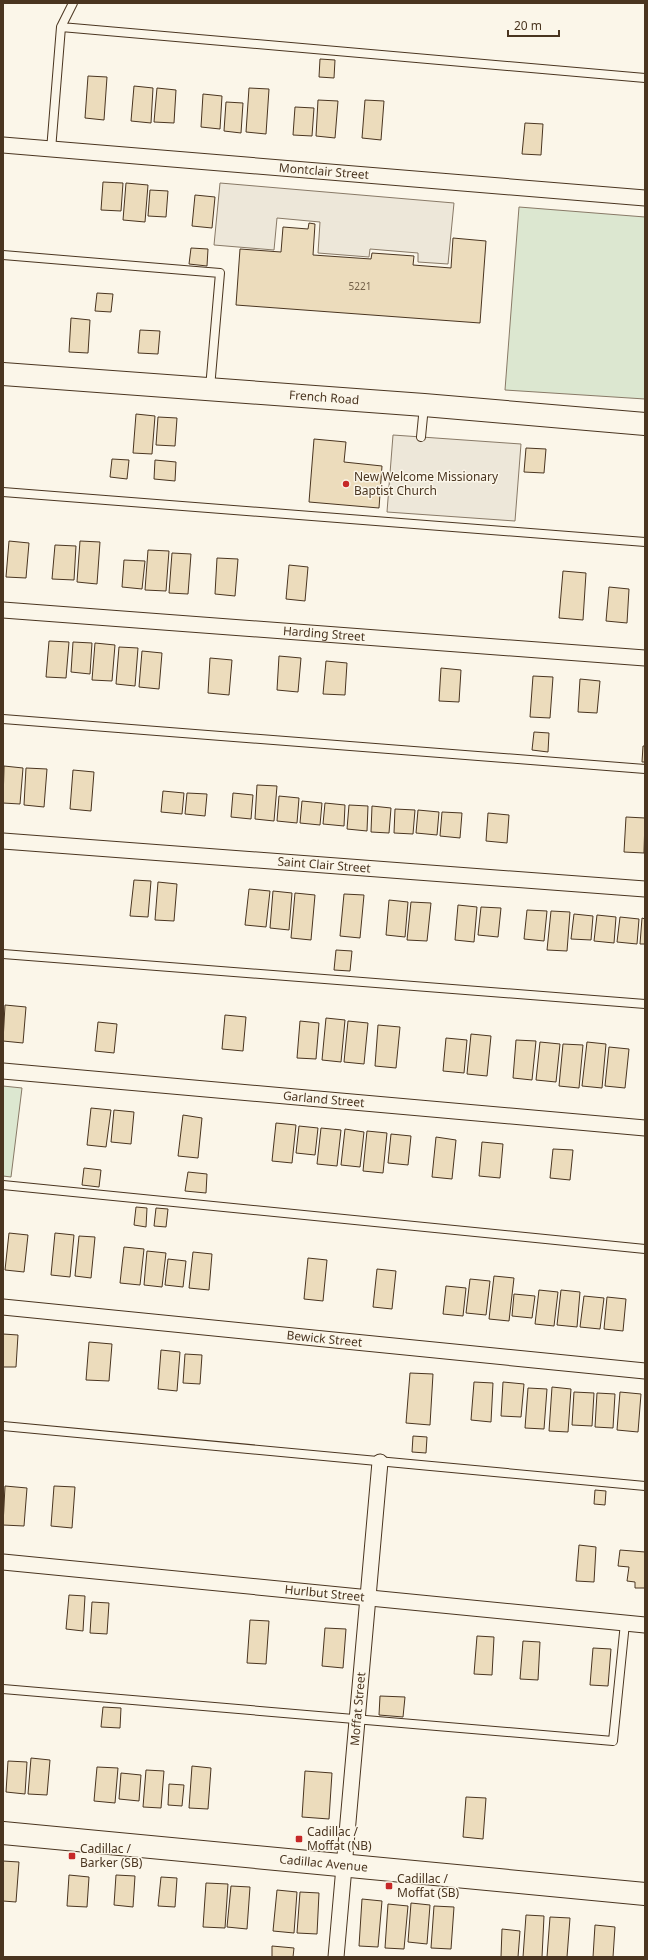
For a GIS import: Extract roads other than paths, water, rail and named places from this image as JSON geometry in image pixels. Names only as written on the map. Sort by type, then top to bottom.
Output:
[{"type":"street","name":"Montclair Street","points":[[3,145],[645,198]]},
{"type":"street","name":"French Road","points":[[3,374],[424,405],[645,424]]},
{"type":"street","name":"Harding Street","points":[[3,610],[645,658]]},
{"type":"street","name":"Saint Clair Street","points":[[3,841],[645,889]]},
{"type":"street","name":"Garland Street","points":[[3,1071],[645,1128]]},
{"type":"street","name":"Bewick Street","points":[[3,1308],[645,1370]]},
{"type":"street","name":"Moffat Street","points":[[336,1957],[380,1462]]},
{"type":"street","name":"Hurlbut Street","points":[[3,1562],[645,1625]]},
{"type":"street","name":"Cadillac Avenue","points":[[3,1833],[645,1894]]},
{"type":"lane","points":[[51,150],[61,27],[73,3]]},
{"type":"lane","points":[[61,27],[645,78]]},
{"type":"lane","points":[[3,255],[220,274],[210,390]]},
{"type":"lane","points":[[421,437],[424,405]]},
{"type":"lane","points":[[3,492],[645,542]]},
{"type":"lane","points":[[3,719],[645,769]]},
{"type":"lane","points":[[3,954],[645,1004]]},
{"type":"lane","points":[[3,1186],[645,1249]]},
{"type":"lane","points":[[3,1426],[645,1486]]},
{"type":"lane","points":[[3,1689],[614,1741],[625,1623]]},
{"type":"place","name":"New Welcome Missionary Baptist Church","points":[[346,484]]},
{"type":"place","name":"Cadillac / Moffat (NB)","points":[[299,1839]]},
{"type":"place","name":"Cadillac / Barker (SB)","points":[[72,1856]]},
{"type":"place","name":"Cadillac / Moffat (SB)","points":[[389,1886]]}]
